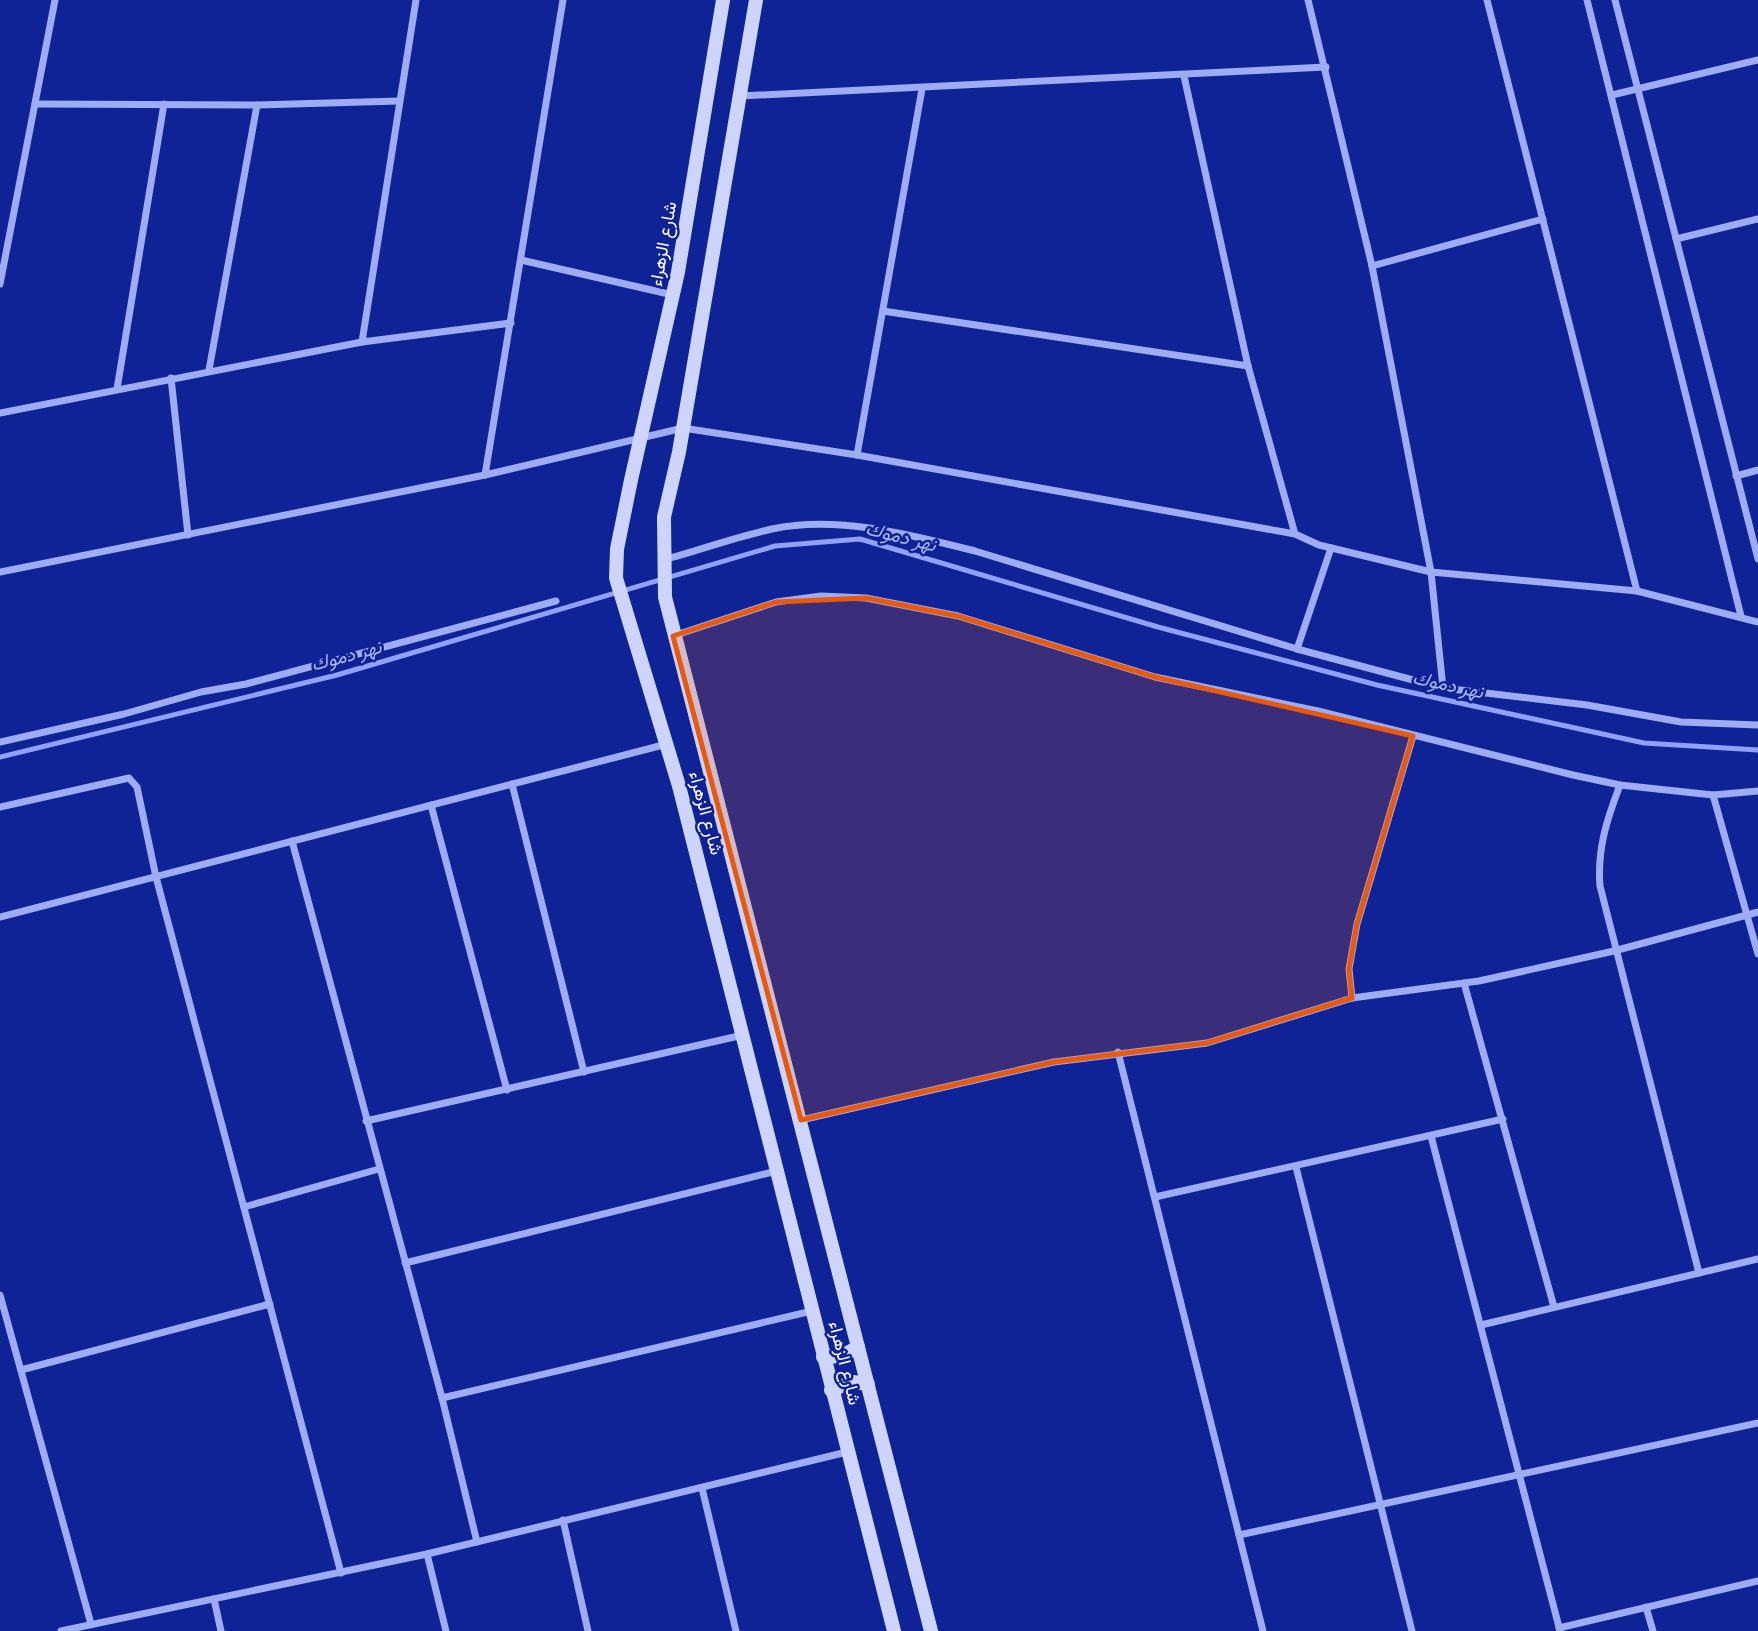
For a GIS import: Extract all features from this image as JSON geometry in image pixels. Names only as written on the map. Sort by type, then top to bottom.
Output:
[{"type":"main road","name":"شارع الزهراء","points":[[723,0],[673,295],[617,549],[616,578],[667,744],[894,1631]]},
{"type":"main road","name":"شارع الزهراء","points":[[756,0],[683,428],[664,517],[662,565],[671,629],[697,714],[931,1631]]},
{"type":"main road","points":[[823,1357],[842,1356],[858,1347]]},
{"type":"main road","points":[[831,1390],[853,1382],[868,1384]]},
{"type":"street","points":[[0,284],[55,0]]},
{"type":"street","points":[[362,342],[415,0]]},
{"type":"street","points":[[485,475],[563,0]]},
{"type":"street","points":[[1308,0],[1372,266],[1431,572],[1443,688]]},
{"type":"street","points":[[1487,0],[1637,591]]},
{"type":"street","points":[[1587,0],[1741,616]]},
{"type":"street","points":[[1615,0],[1758,559]]},
{"type":"street","points":[[1612,95],[1758,60]]},
{"type":"street","points":[[740,96],[1326,67]]},
{"type":"street","points":[[1184,76],[1248,366],[1295,534]]},
{"type":"street","points":[[857,455],[922,89]]},
{"type":"street","points":[[35,104],[257,105],[400,100]]},
{"type":"street","points":[[117,389],[164,104]]},
{"type":"street","points":[[209,370],[257,105]]},
{"type":"street","points":[[1372,266],[1543,219]]},
{"type":"street","points":[[1676,239],[1758,219]]},
{"type":"street","points":[[521,260],[673,295]]},
{"type":"street","points":[[883,311],[1248,366]]},
{"type":"street","points":[[0,412],[69,402],[209,370],[362,342],[510,323]]},
{"type":"street","points":[[171,378],[188,535]]},
{"type":"street","points":[[0,572],[485,475],[640,441],[683,428],[857,455],[1295,534],[1331,548],[1431,572],[1637,591],[1758,622]]},
{"type":"street","points":[[1737,476],[1758,470]]},
{"type":"street","points":[[662,565],[774,529],[840,525],[932,540],[975,551],[1297,649],[1443,688],[1587,705],[1681,722],[1758,725]]},
{"type":"street","points":[[1297,649],[1331,548]]},
{"type":"street","points":[[671,629],[776,602],[821,596],[866,598],[958,616],[1155,677],[1318,711],[1620,785],[1713,795],[1758,790]]},
{"type":"street","points":[[0,742],[124,714],[201,692],[246,684],[556,601]]},
{"type":"street","points":[[1352,998],[1349,969],[1357,924],[1413,736]]},
{"type":"street","points":[[0,917],[667,744]]},
{"type":"street","points":[[0,807],[129,778],[137,787],[156,877],[341,1573]]},
{"type":"street","points":[[512,784],[584,1072]]},
{"type":"street","points":[[1620,785],[1604,830],[1598,862],[1600,886],[1614,951],[1699,1273]]},
{"type":"street","points":[[1713,795],[1738,889],[1749,914],[1758,954]]},
{"type":"street","points":[[431,805],[507,1090]]},
{"type":"street","points":[[292,841],[442,1398],[477,1542]]},
{"type":"street","points":[[801,1120],[1054,1062],[1207,1043],[1352,998],[1464,983],[1614,951],[1758,912]]},
{"type":"street","points":[[1464,983],[1555,1307]]},
{"type":"street","points":[[366,1121],[743,1035]]},
{"type":"street","points":[[1118,1052],[1263,1631]]},
{"type":"street","points":[[1155,1197],[1503,1118]]},
{"type":"street","points":[[1431,1136],[1560,1629],[1758,1581]]},
{"type":"street","points":[[1296,1167],[1412,1631]]},
{"type":"street","points":[[244,1206],[379,1169]]},
{"type":"street","points":[[405,1263],[777,1171]]},
{"type":"street","points":[[1481,1325],[1758,1259]]},
{"type":"street","points":[[0,1296],[91,1624]]},
{"type":"street","points":[[20,1370],[270,1304]]},
{"type":"street","points":[[442,1398],[812,1311]]},
{"type":"street","points":[[1239,1535],[1758,1423]]},
{"type":"street","points":[[61,1631],[427,1554],[847,1452]]},
{"type":"street","points":[[702,1488],[736,1631]]},
{"type":"street","points":[[563,1520],[588,1631]]},
{"type":"street","points":[[427,1554],[446,1631]]},
{"type":"street","points":[[214,1599],[221,1631]]},
{"type":"street","points":[[1646,1607],[1653,1631]]},
{"type":"highlighted area","points":[[866,598],[958,616],[1155,677],[1413,736],[1357,924],[1349,969],[1352,998],[1207,1043],[1054,1062],[801,1120],[673,636],[776,602]]},
{"type":"waterway","name":"نهر دموك","points":[[0,757],[337,675],[775,546],[860,539],[1158,627],[1377,685],[1644,743],[1758,750]]}]
